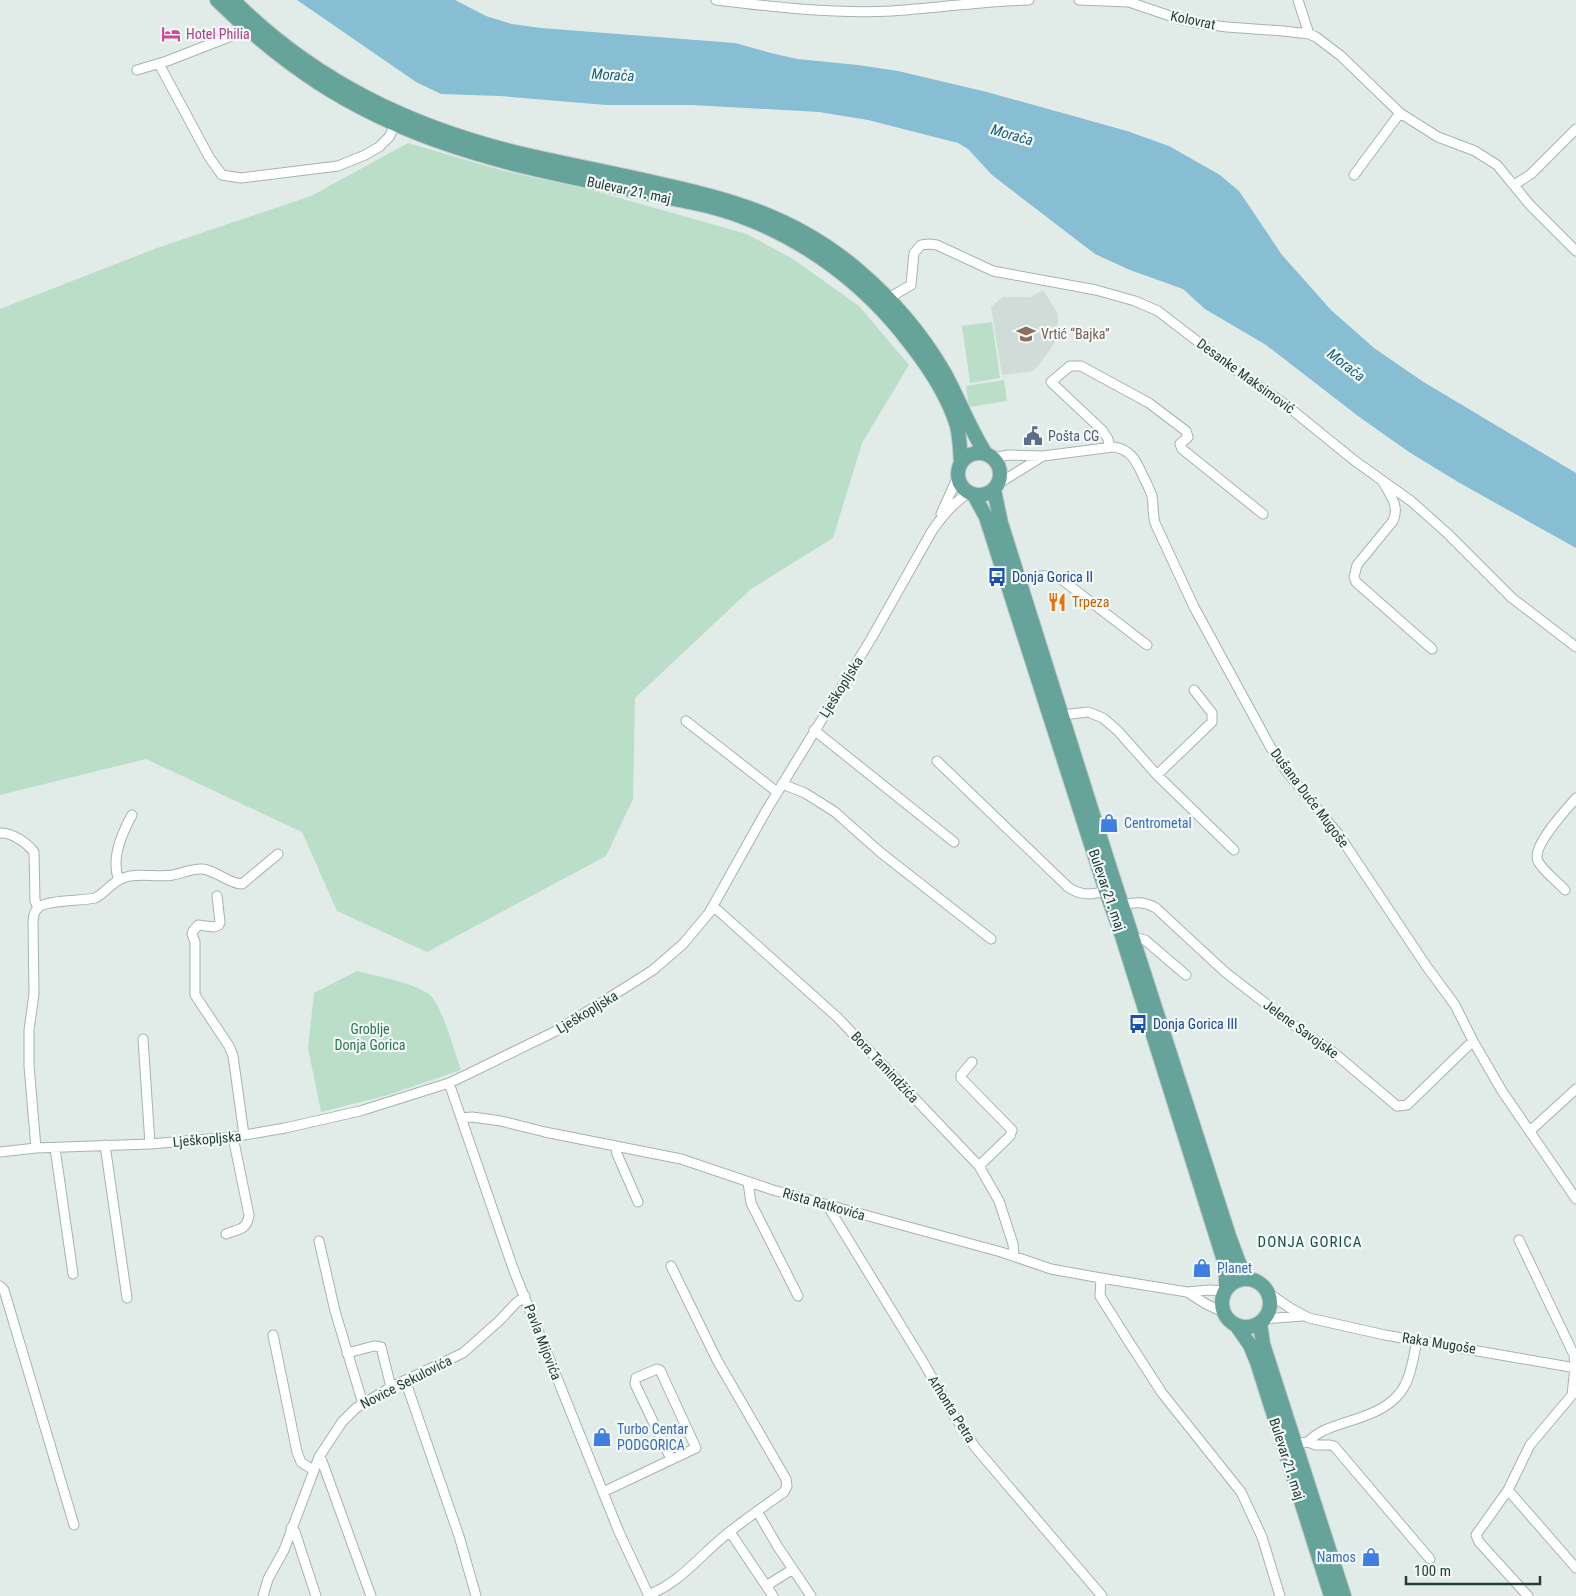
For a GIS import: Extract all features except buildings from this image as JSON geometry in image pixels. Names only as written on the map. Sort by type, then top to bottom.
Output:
[{"type":"main road","name":"Bulevar 21. maj","points":[[217,0],[244,31],[301,73],[343,98],[398,119],[494,146],[698,192],[754,209],[790,224],[827,247],[857,270],[905,316],[932,352],[954,390],[973,434],[1000,470],[996,487],[1001,523],[1229,1236],[1239,1263],[1250,1279],[1260,1284],[1267,1292],[1270,1303],[1267,1314],[1262,1321],[1263,1344],[1301,1443],[1344,1596]]},
{"type":"main road","name":"Bulevar 21. maj","points":[[233,0],[268,33],[328,76],[436,140],[506,162],[719,209],[752,220],[796,242],[843,274],[866,293],[894,323],[914,349],[939,388],[954,419],[959,437],[959,470],[963,488],[971,494],[986,517],[1122,936],[1226,1267],[1225,1290],[1222,1298],[1223,1312],[1236,1325],[1250,1345],[1257,1362],[1331,1596]]},
{"type":"main road","points":[[959,470],[972,454],[990,456]]},
{"type":"main road","points":[[971,494],[988,494],[996,487]]},
{"type":"main road","points":[[1225,1290],[1236,1281],[1250,1279]]},
{"type":"main road","points":[[1236,1325],[1248,1327],[1262,1321]]},
{"type":"street","points":[[137,70],[159,64],[244,31],[209,0]]},
{"type":"street","points":[[716,0],[798,9],[856,11],[892,11],[968,2],[1029,0]]},
{"type":"street","name":"Kolovrat","points":[[1078,0],[1129,2],[1168,16],[1197,23],[1308,34]]},
{"type":"street","points":[[1298,0],[1308,34],[1324,42],[1341,56],[1400,113],[1438,136],[1480,154],[1497,165],[1530,205],[1576,251]]},
{"type":"street","points":[[159,64],[209,157],[222,175],[241,178],[338,166],[371,153],[379,147],[389,137],[398,119]]},
{"type":"street","points":[[1354,175],[1400,113]]},
{"type":"street","points":[[1514,185],[1537,168],[1576,129]]},
{"type":"street","name":"Desanke Maksimović","points":[[887,299],[911,285],[914,253],[921,245],[929,244],[949,250],[993,271],[1081,286],[1135,301],[1158,311],[1223,361],[1286,405],[1355,461],[1411,500],[1512,598],[1576,647]]},
{"type":"street","points":[[1109,447],[1107,437],[1102,430],[1051,382],[1070,366],[1080,366],[1149,402],[1186,431],[1188,437],[1180,444],[1182,450],[1264,514]]},
{"type":"street","name":"Dušana Duće Mugoše","points":[[990,456],[1043,456],[1109,447],[1123,449],[1133,456],[1152,496],[1152,514],[1194,607],[1271,748],[1287,772],[1339,835],[1427,967],[1455,1005],[1502,1091],[1576,1199]]},
{"type":"street","name":"Dušana Duće Mugoše","points":[[996,487],[1043,456]]},
{"type":"street","name":"Lješkopljska","points":[[0,1152],[36,1148],[150,1144],[233,1137],[285,1128],[360,1111],[449,1083],[556,1031],[653,970],[683,944],[700,926],[713,906],[779,788],[871,639],[938,522],[959,470]]},
{"type":"street","points":[[1381,478],[1394,501],[1396,515],[1393,522],[1357,565],[1354,577],[1356,582],[1432,650]]},
{"type":"street","name":"Lješkopljska","points":[[938,522],[957,500],[971,494]]},
{"type":"street","points":[[1019,582],[1039,575],[1052,575],[1061,579],[1147,645]]},
{"type":"street","points":[[1157,775],[1212,722],[1212,713],[1194,690]]},
{"type":"street","points":[[1062,715],[1088,712],[1103,718],[1118,731],[1157,775],[1234,850]]},
{"type":"street","points":[[686,721],[779,788],[805,793],[835,812],[880,852],[991,938]]},
{"type":"street","points":[[814,730],[954,842]]},
{"type":"street","points":[[937,761],[1068,887],[1080,894],[1093,895],[1106,891]]},
{"type":"street","points":[[1565,890],[1539,863],[1537,854],[1542,842],[1576,798]]},
{"type":"street","points":[[119,880],[117,871],[118,849],[121,837],[132,815]]},
{"type":"street","points":[[1,833],[13,835],[34,852],[35,902],[38,908]]},
{"type":"street","points":[[36,1148],[29,1066],[29,1030],[34,994],[33,922],[35,911],[46,903],[95,898],[102,895],[119,880],[131,876],[171,875],[199,869],[242,884],[278,854]]},
{"type":"street","points":[[217,896],[219,925],[214,927],[198,925],[192,931],[195,942],[195,995],[229,1046],[233,1056],[244,1135]]},
{"type":"street","name":"Jelene Savojske","points":[[1122,906],[1139,902],[1150,904],[1156,908],[1225,972],[1292,1024],[1333,1052],[1398,1106],[1407,1105],[1473,1041]]},
{"type":"street","name":"Bora Tamindžića","points":[[713,906],[837,1016],[979,1166],[999,1202],[1013,1244],[1014,1256]]},
{"type":"street","points":[[1132,937],[1145,940],[1186,974]]},
{"type":"street","points":[[142,1039],[150,1144]]},
{"type":"street","points":[[972,1062],[960,1078],[1012,1130],[1010,1136],[979,1166]]},
{"type":"street","name":"Pavla Mijovića","points":[[449,1083],[511,1262],[619,1532],[648,1595]]},
{"type":"street","points":[[1530,1131],[1576,1090]]},
{"type":"street","name":"Rista Ratkovića","points":[[460,1118],[472,1117],[501,1122],[681,1159],[748,1182],[1014,1256],[1044,1267],[1187,1292],[1225,1290]]},
{"type":"street","points":[[226,1234],[244,1228],[248,1223],[249,1215],[233,1137]]},
{"type":"street","points":[[105,1145],[127,1298]]},
{"type":"street","points":[[616,1146],[617,1154],[638,1202]]},
{"type":"street","points":[[55,1148],[73,1274]]},
{"type":"street","points":[[748,1182],[751,1203],[798,1296]]},
{"type":"street","name":"Arhonta Petra","points":[[827,1205],[953,1414],[975,1447],[1102,1596]]},
{"type":"street","points":[[1519,1240],[1574,1355],[1575,1367],[1575,1393],[1530,1445],[1508,1490],[1476,1535],[1476,1538],[1528,1596]]},
{"type":"street","points":[[319,1242],[347,1353],[363,1404]]},
{"type":"street","points":[[648,1595],[664,1587],[684,1573],[730,1532],[784,1492],[787,1486],[786,1478],[716,1360],[671,1266]]},
{"type":"street","points":[[1101,1278],[1100,1296],[1162,1393],[1241,1492],[1262,1537],[1280,1596]]},
{"type":"street","points":[[0,1286],[4,1290],[74,1524]]},
{"type":"street","name":"Rista Ratkovića","points":[[1187,1292],[1223,1312]]},
{"type":"street","name":"Raka Mugoše","points":[[1267,1292],[1304,1316]]},
{"type":"street","name":"Novice Sekulovića","points":[[263,1596],[268,1579],[284,1550],[313,1470],[319,1457],[342,1422],[353,1411],[391,1387],[462,1353],[525,1296]]},
{"type":"street","name":"Raka Mugoše","points":[[1262,1321],[1304,1316],[1417,1340],[1575,1367]]},
{"type":"street","points":[[273,1336],[297,1452],[301,1462],[313,1470]]},
{"type":"street","points":[[1301,1443],[1324,1430],[1383,1408],[1395,1399],[1406,1385],[1417,1340]]},
{"type":"street","points":[[347,1353],[374,1346],[381,1347],[391,1387]]},
{"type":"street","points":[[603,1492],[696,1448],[660,1370],[657,1369],[636,1378],[635,1384],[671,1459]]},
{"type":"street","points":[[405,1380],[459,1536],[476,1596]]},
{"type":"street","points":[[1301,1443],[1330,1445],[1336,1448],[1430,1559]]},
{"type":"street","points":[[319,1457],[371,1596]]},
{"type":"street","points":[[1508,1490],[1576,1568]]},
{"type":"street","points":[[758,1511],[811,1596]]},
{"type":"street","points":[[291,1528],[295,1532],[316,1596]]},
{"type":"street","points":[[730,1532],[773,1596]]},
{"type":"street","points":[[766,1586],[793,1569]]},
{"type":"shaded area","name":"Vrtić “Bajka”","points":[[1043,290],[1057,312],[1056,339],[1034,371],[1002,375],[991,307],[1003,297],[1029,298]]},
{"type":"green space","points":[[408,143],[504,171],[591,190],[747,234],[793,259],[859,306],[909,365],[862,443],[833,538],[751,589],[635,698],[633,799],[606,856],[427,952],[337,911],[302,832],[146,759],[0,795],[0,309],[157,248],[311,196]]},
{"type":"green space","points":[[992,322],[1000,378],[970,383],[962,326]]},
{"type":"green space","points":[[1004,380],[1007,401],[969,407],[966,386]]},
{"type":"green space","name":"Groblje Donja Gorica","points":[[357,971],[406,983],[430,995],[444,1019],[461,1070],[388,1095],[321,1112],[308,1048],[314,993]]},
{"type":"water","name":"Morača","points":[[297,0],[455,0],[486,16],[512,24],[541,28],[735,43],[797,59],[898,71],[987,92],[1127,131],[1169,146],[1220,175],[1239,191],[1282,255],[1331,310],[1374,348],[1422,381],[1576,473],[1576,548],[1458,482],[1409,452],[1358,416],[1266,345],[1205,309],[1183,289],[1130,270],[1095,254],[992,175],[968,149],[958,143],[868,120],[819,112],[692,105],[606,105],[500,96],[441,94],[416,82]]},
{"type":"place","name":"Hotel Philia","points":[[171,34]]},
{"type":"place","name":"Vrtić “Bajka”","points":[[1026,334]]},
{"type":"place","name":"Pošta CG","points":[[1033,436]]},
{"type":"place","name":"Donja Gorica II","points":[[997,577]]},
{"type":"place","name":"Trpeza","points":[[1057,602]]},
{"type":"place","name":"Centrometal","points":[[1109,823]]},
{"type":"place","name":"Donja Gorica III","points":[[1138,1024]]},
{"type":"place","name":"Planet","points":[[1202,1268]]},
{"type":"place","name":"Turbo Centar PODGORICA","points":[[602,1437]]},
{"type":"place","name":"Namos","points":[[1371,1557]]},
{"type":"district","name":"DONJA GORICA","points":[[1310,1242]]}]
